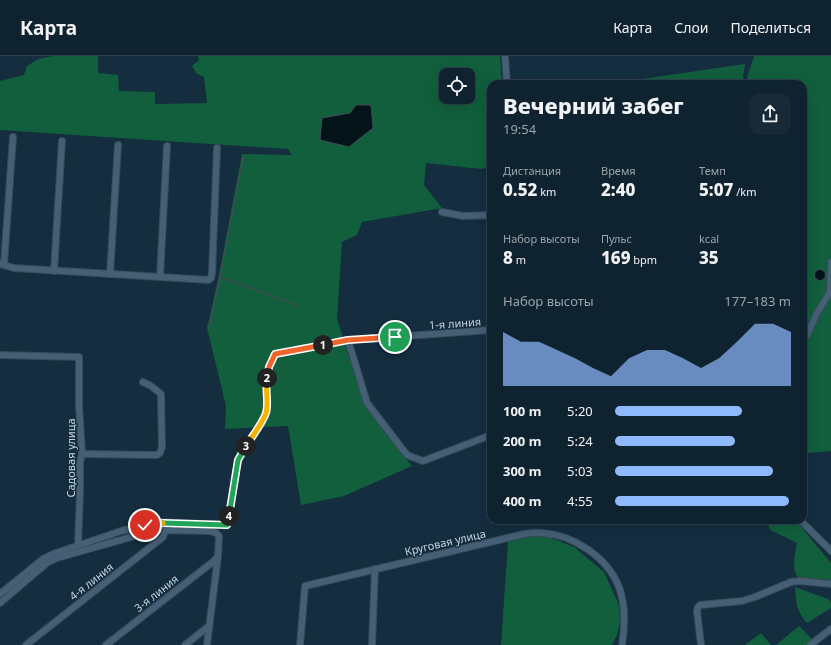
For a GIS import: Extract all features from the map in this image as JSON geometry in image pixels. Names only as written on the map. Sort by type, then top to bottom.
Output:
[{"type":"street","points":[[505,56],[507,80]]},
{"type":"street","points":[[13,137],[2,264],[8,267],[54,271],[206,280],[211,278],[217,148]]},
{"type":"street","points":[[54,271],[62,141]]},
{"type":"street","points":[[110,274],[118,145]]},
{"type":"street","points":[[160,277],[167,146]]},
{"type":"street","points":[[442,212],[463,216],[487,215]]},
{"type":"street","points":[[807,333],[830,292],[831,262]]},
{"type":"street","name":"1-я линия","points":[[78,545],[121,531],[160,522],[227,525],[238,460],[262,422],[266,412],[266,386],[269,367],[275,354],[348,340],[487,330]]},
{"type":"street","points":[[348,340],[367,403],[407,456],[423,461],[487,437]]},
{"type":"street","name":"Садовая улица","points":[[0,355],[79,356],[79,406],[82,454],[80,462],[78,545]]},
{"type":"street","points":[[82,454],[157,455],[160,453],[162,448],[161,394],[143,382]]},
{"type":"street","points":[[804,524],[831,551]]},
{"type":"street","points":[[0,603],[48,562],[57,558],[156,530],[210,531],[216,533],[218,536],[218,556],[207,645]]},
{"type":"street","name":"4-я линия","points":[[26,645],[164,537],[165,530]]},
{"type":"street","name":"Круговая улица","points":[[300,645],[305,586],[524,534],[542,533],[573,540],[586,548],[598,557],[615,580],[619,587],[624,611],[624,635],[622,645]]},
{"type":"street","points":[[0,594],[43,558],[78,545]]},
{"type":"street","name":"3-я линия","points":[[106,645],[214,561],[218,556]]},
{"type":"street","points":[[372,645],[375,569]]},
{"type":"street","points":[[701,645],[697,611],[700,605],[742,601],[791,582],[800,581],[831,584]]},
{"type":"street","points":[[185,645],[209,626]]},
{"type":"street","points":[[810,645],[831,629]]},
{"type":"green space","points":[[53,56],[98,56],[98,73],[118,75],[119,91],[155,92],[155,104],[207,103],[204,77],[196,73],[192,66],[199,60],[198,56],[500,56],[502,80],[487,80],[487,167],[481,169],[426,163],[424,185],[442,208],[362,222],[357,235],[342,242],[337,319],[364,404],[412,466],[344,496],[301,505],[288,426],[225,429],[226,406],[207,328],[219,275],[242,154],[292,155],[288,149],[0,130],[0,81],[24,75],[27,66],[38,59]],"holes":[[[371,105],[373,128],[350,113]]]},
{"type":"green space","points":[[754,56],[831,56],[831,451],[807,453],[807,80],[746,80]]},
{"type":"green space","points":[[745,64],[743,80],[642,79]]},
{"type":"green space","points":[[768,524],[799,524],[831,563],[831,580],[798,578],[794,565],[797,543],[770,530]]},
{"type":"green space","points":[[525,536],[546,536],[574,547],[604,572],[619,605],[620,622],[617,635],[612,645],[501,645],[508,542]]},
{"type":"green space","points":[[795,587],[828,599],[831,603],[831,608],[807,623],[797,606]]},
{"type":"green space","points":[[799,626],[813,640],[806,645],[776,645]]},
{"type":"green space","points":[[761,633],[771,645],[745,645]]},
{"type":"shaded area","points":[[356,105],[371,105],[373,128],[349,147],[320,140],[322,118],[350,113]]},
{"type":"shaded area","points":[[820,269],[824,271],[826,275],[824,279],[820,281],[816,279],[814,275],[816,271]]},
{"type":"waterway","points":[[243,157],[220,277],[297,305]]},
{"type":"waterway","points":[[209,329],[220,277]]},
{"type":"route","points":[[145,525],[160,522],[227,525],[238,460],[262,422],[266,412],[266,386],[269,367],[275,354],[348,340],[395,337]]}]
